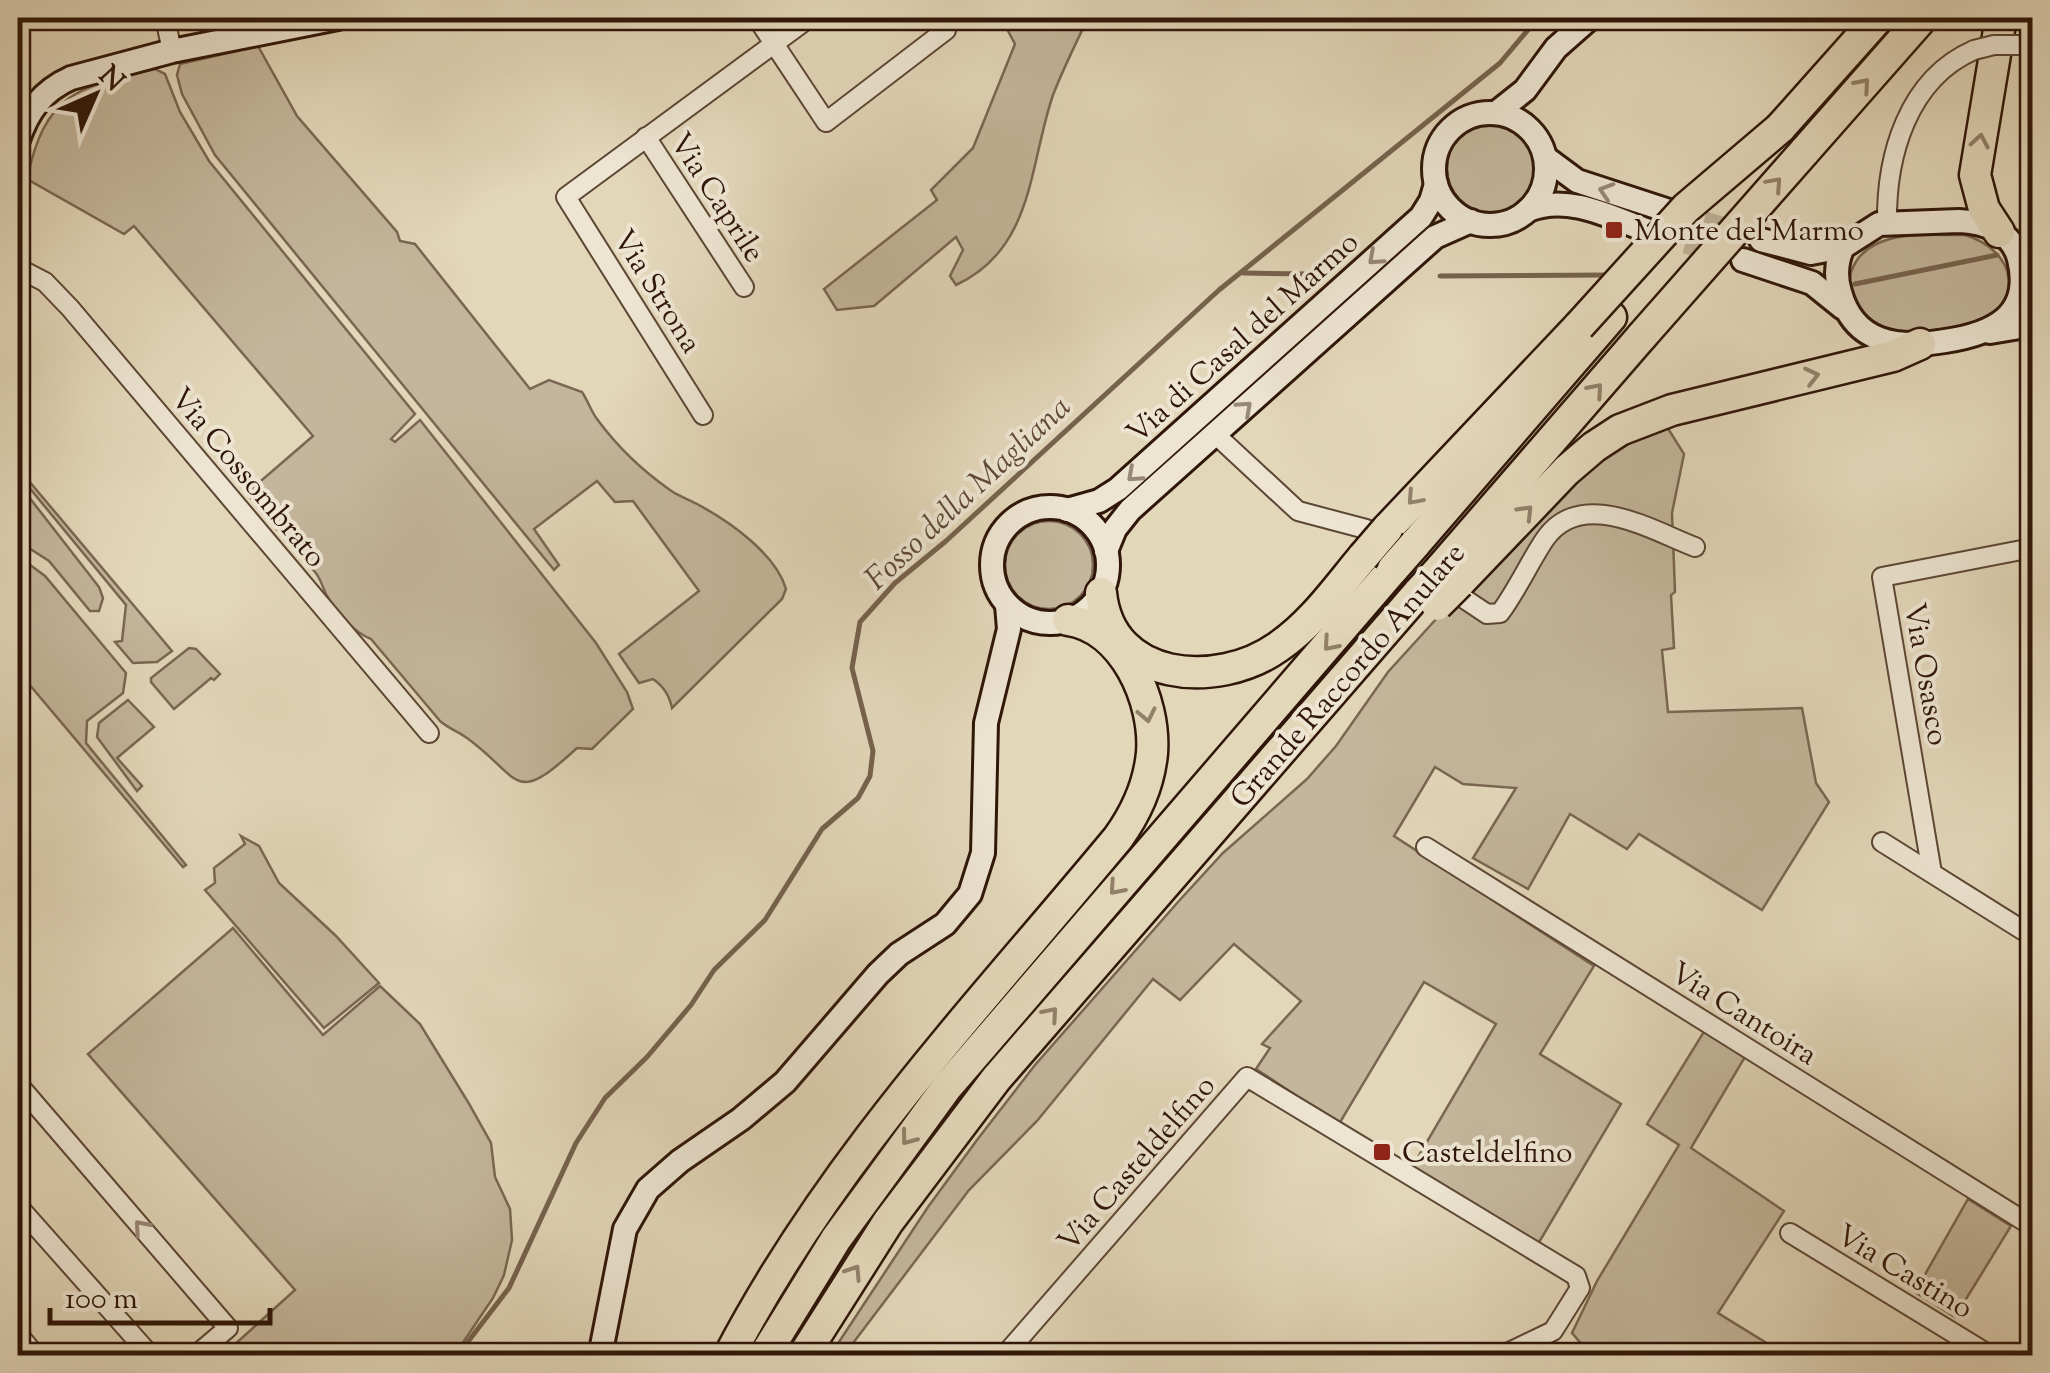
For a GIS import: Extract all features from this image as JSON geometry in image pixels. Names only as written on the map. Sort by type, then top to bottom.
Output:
[{"type":"highway","name":"Grande Raccordo Anulare","points":[[764,1356],[836,1240],[947,1087],[1612,317],[1878,18]]},
{"type":"highway","name":"Grande Raccordo Anulare","points":[[803,1356],[869,1249],[951,1135],[1048,1017],[1206,837],[1444,589],[1642,336],[1922,18]]},
{"type":"highway","points":[[2001,18],[1975,175],[1984,208],[2008,241]]},
{"type":"highway","points":[[1101,593],[1112,629],[1139,657],[1154,666],[1181,672],[1217,672],[1263,656],[1295,634],[1372,538],[1579,326],[1686,208],[1780,128]]},
{"type":"highway","points":[[1444,589],[1580,458],[1620,430],[1672,410],[1892,356],[1920,344]]},
{"type":"highway","points":[[729,1356],[833,1184],[898,1099],[1118,838],[1135,811],[1152,752],[1143,696],[1131,669],[1110,640],[1093,627],[1053,621]]},
{"type":"main road","points":[[18,140],[36,102],[57,84],[172,50],[338,18]]},
{"type":"main road","points":[[1496,113],[1536,78],[1556,48],[1590,18]]},
{"type":"main road","points":[[1536,78],[1532,130],[1546,158],[1577,181],[1672,212]]},
{"type":"main road","points":[[1532,130],[1496,113],[1467,117],[1444,136],[1433,163],[1436,184],[1449,206],[1471,222],[1502,224],[1549,203],[1570,204],[1654,233]]},
{"type":"main road","points":[[1528,210],[1544,186],[1546,158]]},
{"type":"main road","name":"Via di Casal del Marmo","points":[[1067,510],[1100,501],[1118,489],[1420,217],[1427,210],[1436,184]]},
{"type":"main road","name":"Via di Casal del Marmo","points":[[1106,552],[1123,517],[1435,237],[1471,222]]},
{"type":"main road","points":[[1761,240],[1811,254],[1843,248],[1873,226],[1887,223],[1972,222],[2008,241],[2032,276]]},
{"type":"main road","points":[[1986,333],[2008,316],[2019,297],[2022,272],[2008,241]]},
{"type":"main road","points":[[1843,248],[1836,278],[1846,310]]},
{"type":"main road","points":[[1742,260],[1812,283],[1846,310],[1858,327],[1874,338],[1897,344],[1920,344],[2032,325]]},
{"type":"main road","points":[[600,1356],[625,1229],[648,1190],[680,1161],[770,1094],[887,965],[945,924],[964,904],[978,878],[983,853],[986,723],[1009,629],[1008,605],[992,571],[994,552],[1000,534],[1013,520],[1030,511],[1067,510],[1092,526],[1106,552],[1106,580],[1101,593],[1088,610],[1053,621],[1018,641],[1002,666]]},
{"type":"main road","points":[[1008,605],[1022,616],[1053,621]]},
{"type":"street","points":[[165,18],[172,50]]},
{"type":"street","points":[[758,18],[826,122],[946,30]]},
{"type":"street","name":"Via Caprile","points":[[566,198],[810,18]]},
{"type":"street","points":[[1887,223],[1896,154],[1914,101],[1937,72],[1974,50],[1994,45],[2026,46]]},
{"type":"street","name":"Via Caprile","points":[[646,137],[744,287]]},
{"type":"street","name":"Via Strona","points":[[566,198],[703,414]]},
{"type":"street","name":"Via Cossombrato","points":[[18,268],[45,282],[70,308],[429,732]]},
{"type":"street","points":[[1216,435],[1298,511],[1372,538]]},
{"type":"street","points":[[1444,589],[1487,614],[1500,613],[1547,536],[1578,515],[1616,517],[1695,548]]},
{"type":"street","name":"Via Osasco","points":[[1932,873],[1882,576],[2032,548]]},
{"type":"street","points":[[1882,842],[2032,936]]},
{"type":"street","name":"Via Cantoira","points":[[1426,848],[2032,1226]]},
{"type":"street","name":"Via Casteldelfino","points":[[1004,1356],[1246,1078],[1576,1276],[1580,1286],[1553,1331],[1501,1356]]},
{"type":"street","points":[[18,1084],[228,1328],[195,1356]]},
{"type":"street","points":[[18,1206],[151,1356]]},
{"type":"street","name":"Via Castino","points":[[1790,1233],[1991,1356]]},
{"type":"street","points":[[18,1334],[36,1356]]},
{"type":"shaded area","points":[[1001,18],[1088,18],[1053,95],[1015,228],[982,269],[956,285],[950,276],[963,250],[956,237],[874,306],[837,310],[824,289],[937,200],[931,190],[973,148],[1015,44]]},
{"type":"shaded area","points":[[258,46],[297,116],[397,232],[400,241],[415,244],[530,389],[549,380],[582,392],[604,429],[640,466],[673,492],[737,529],[762,551],[781,576],[786,589],[782,599],[672,708],[660,685],[653,679],[639,683],[619,654],[699,591],[633,501],[615,502],[597,481],[534,529],[559,565],[554,570],[215,155],[182,94],[177,75],[180,64]]},
{"type":"shaded area","points":[[155,69],[165,74],[180,112],[209,161],[415,414],[391,439],[395,442],[420,420],[596,643],[627,692],[633,709],[592,749],[577,748],[528,782],[509,775],[485,752],[440,721],[371,639],[339,614],[317,575],[247,493],[313,436],[134,226],[124,234],[27,179],[43,128],[68,99],[104,82]]},
{"type":"shaded area","points":[[1492,123],[1524,136],[1537,168],[1524,200],[1492,213],[1460,200],[1447,168],[1460,136]]},
{"type":"shaded area","points":[[1965,235],[1982,242],[2004,264],[2008,291],[1991,315],[1974,325],[1904,332],[1877,326],[1860,311],[1850,291],[1850,278],[1857,260],[1867,250],[1892,238]]},
{"type":"shaded area","points":[[1664,422],[1684,454],[1672,513],[1674,648],[1662,650],[1668,712],[1802,708],[1816,783],[1829,802],[1762,910],[1639,834],[1627,849],[1570,814],[1528,889],[1473,858],[1516,788],[1463,784],[1435,767],[1394,836],[1594,966],[1540,1054],[1621,1104],[1538,1244],[1411,1169],[1496,1024],[1424,982],[1339,1124],[1256,1069],[1270,1048],[1262,1044],[1301,1001],[1234,944],[1180,1000],[1153,979],[1037,1121],[969,1190],[844,1355],[831,1354],[977,1140],[1035,1065],[1178,902],[1223,853],[1307,779],[1336,746],[1388,672],[1468,584],[1603,454]]},
{"type":"shaded area","points":[[18,468],[172,651],[157,662],[133,663],[115,642],[122,641],[126,605],[18,474]]},
{"type":"shaded area","points":[[18,483],[99,587],[103,598],[99,611],[90,611],[49,561],[18,541]]},
{"type":"shaded area","points":[[1049,521],[1066,524],[1080,534],[1090,548],[1090,582],[1080,596],[1066,606],[1049,609],[1032,606],[1018,596],[1008,582],[1005,565],[1008,548],[1018,534],[1032,524]]},
{"type":"shaded area","points":[[18,556],[45,576],[126,673],[123,693],[87,721],[86,743],[186,865],[183,867],[18,671]]},
{"type":"shaded area","points":[[189,648],[196,649],[220,674],[174,709],[151,678]]},
{"type":"shaded area","points":[[128,700],[154,727],[117,758],[142,786],[137,791],[97,737],[99,723]]},
{"type":"shaded area","points":[[241,836],[259,846],[279,883],[379,983],[324,1028],[205,890],[215,883],[214,868],[245,844]]},
{"type":"shaded area","points":[[233,928],[323,1035],[380,986],[420,1024],[491,1143],[495,1177],[510,1209],[512,1240],[504,1275],[493,1298],[450,1355],[223,1355],[295,1290],[88,1054]]},
{"type":"shaded area","points":[[1705,1030],[1745,1057],[1691,1148],[1784,1211],[1718,1313],[1786,1355],[1591,1355],[1572,1333],[1597,1281],[1679,1145],[1647,1124]]},
{"type":"shaded area","points":[[1968,1199],[2011,1226],[1955,1317],[1915,1292]]},
{"type":"waterway","name":"Fosso della Magliana","points":[[457,1356],[509,1288],[576,1143],[605,1098],[647,1057],[691,1005],[714,970],[765,920],[822,829],[858,798],[870,776],[873,751],[852,668],[860,622],[895,583],[946,541],[1219,290],[1500,63],[1538,18]]},
{"type":"waterway","points":[[1855,284],[1997,255]]},
{"type":"waterway","points":[[1243,273],[1310,274]]},
{"type":"waterway","points":[[1440,276],[1608,275]]},
{"type":"tunnel","points":[[1672,212],[1748,236]]},
{"type":"tunnel","points":[[1654,233],[1727,255]]},
{"type":"place","name":"Monte del Marmo","points":[[1614,230]]},
{"type":"place","name":"Casteldelfino","points":[[1382,1152]]}]
